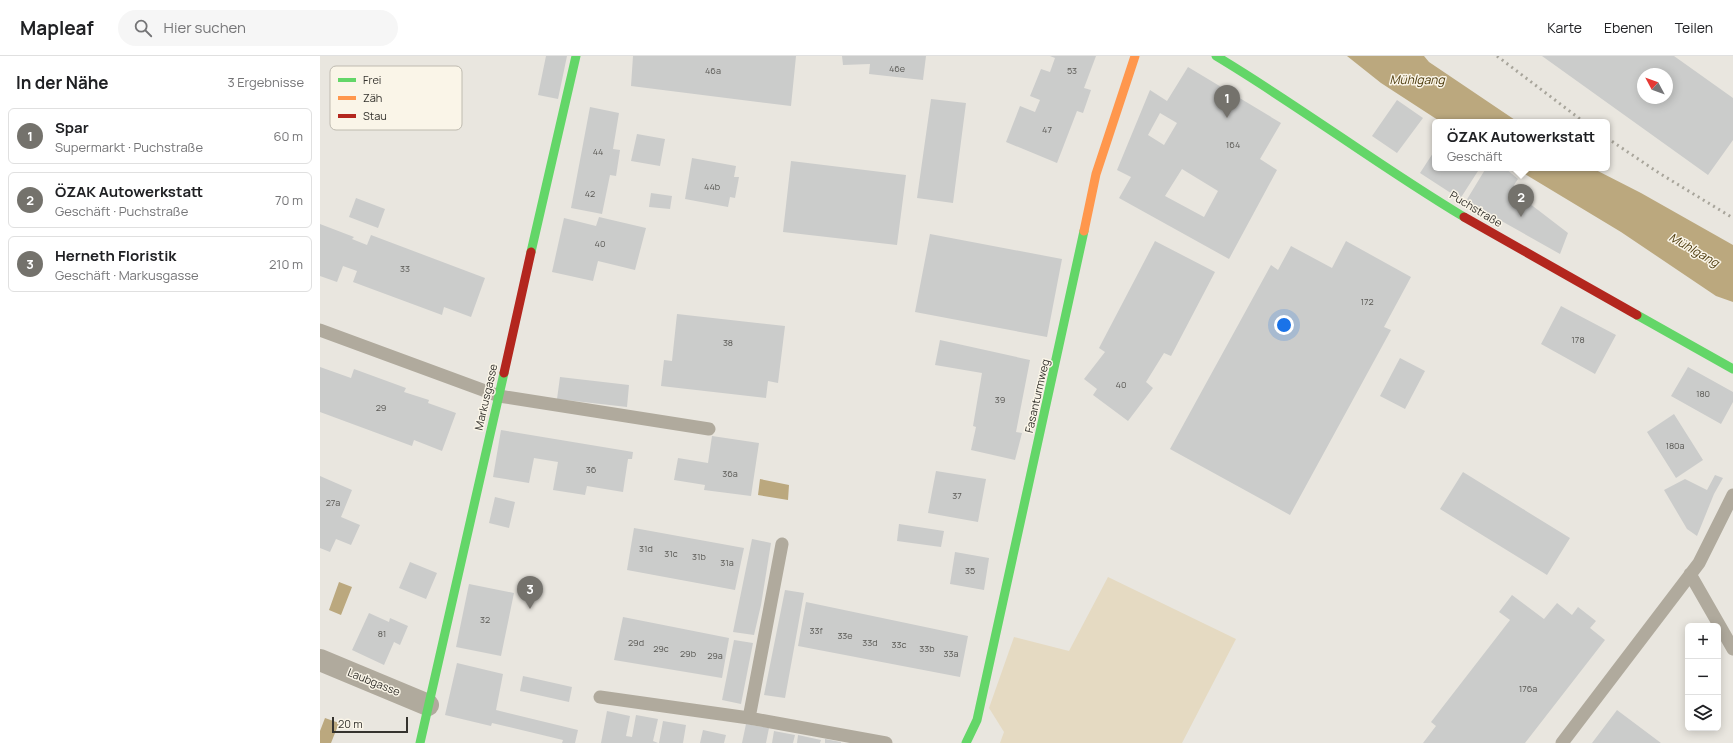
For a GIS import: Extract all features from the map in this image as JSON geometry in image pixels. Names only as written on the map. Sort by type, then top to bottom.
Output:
[{"type":"street","name":"Markusgasse","points":[[420,743],[576,56]]},
{"type":"street","name":"Fasanturmweg","points":[[966,743],[977,720],[1096,174],[1134,56]]},
{"type":"street","name":"Puchstraße","points":[[1216,56],[1329,128],[1423,191],[1482,227],[1733,369]]},
{"type":"street","name":"Laubgasse","points":[[320,660],[428,705]]},
{"type":"lane","points":[[320,330],[499,396],[709,429]]},
{"type":"lane","points":[[1562,743],[1699,563],[1733,495]]},
{"type":"lane","points":[[749,718],[782,544]]},
{"type":"lane","points":[[1690,574],[1733,649]]},
{"type":"lane","points":[[600,697],[749,718],[886,743]]},
{"type":"shaded area","points":[[1108,577],[1236,639],[1182,743],[1000,743],[1004,732],[989,708],[1014,637],[1069,651]]},
{"type":"water","name":"Mühlgang","points":[[1347,56],[1424,56],[1429,62],[1514,119],[1436,119],[1381,83]]},
{"type":"water","name":"Mühlgang","points":[[1520,171],[1598,171],[1641,193],[1733,245],[1733,302],[1716,296],[1621,232]]},
{"type":"water","points":[[760,479],[789,485],[788,500],[758,495]]},
{"type":"water","points":[[339,582],[352,587],[341,615],[329,610]]},
{"type":"water","points":[[325,718],[339,723],[331,743],[320,743],[320,731]]},
{"type":"building","points":[[546,56],[567,56],[558,99],[538,95]]},
{"type":"building","points":[[633,56],[796,56],[791,106],[631,86]]},
{"type":"building","points":[[842,56],[926,56],[923,80],[869,74],[870,64],[843,65]]},
{"type":"building","points":[[1050,56],[1096,56],[1084,88],[1091,90],[1083,113],[1077,111],[1057,163],[1006,142],[1020,106],[1035,112],[1040,100],[1030,96],[1041,69],[1050,72],[1055,58]]},
{"type":"building","points":[[1542,56],[1674,56],[1733,98],[1733,140],[1708,175]]},
{"type":"building","points":[[1188,67],[1281,123],[1260,159],[1277,170],[1229,259],[1119,198],[1131,177],[1117,170],[1150,90],[1167,101]],"holes":[[[1160,113],[1177,123],[1164,145],[1148,135]],[[1182,169],[1218,191],[1204,217],[1165,196]]]},
{"type":"building","points":[[931,99],[966,103],[953,203],[917,198]]},
{"type":"building","points":[[1397,100],[1423,118],[1397,153],[1372,136]]},
{"type":"building","points":[[590,107],[619,113],[613,149],[620,150],[616,176],[610,175],[602,214],[571,208]]},
{"type":"building","points":[[637,134],[665,139],[660,166],[631,161]]},
{"type":"building","points":[[1432,155],[1432,171],[1478,171],[1460,199],[1420,173]]},
{"type":"building","points":[[692,158],[736,166],[734,177],[739,177],[735,198],[730,197],[728,207],[685,199]]},
{"type":"building","points":[[791,161],[906,175],[897,245],[783,232]]},
{"type":"building","points":[[1484,171],[1509,171],[1518,179],[1514,185],[1519,190],[1516,193],[1568,233],[1560,254],[1466,201]]},
{"type":"building","points":[[651,193],[672,196],[670,209],[649,207]]},
{"type":"building","points":[[356,198],[385,209],[378,228],[349,217]]},
{"type":"building","points":[[599,217],[646,228],[635,270],[598,261],[593,281],[552,272],[564,218],[596,226]]},
{"type":"building","points":[[320,224],[354,237],[352,239],[367,245],[371,235],[485,278],[471,317],[444,307],[442,315],[353,282],[357,271],[343,266],[337,282],[320,276]]},
{"type":"building","points":[[930,234],[1062,259],[1047,337],[915,312]]},
{"type":"building","points":[[1155,241],[1215,272],[1171,356],[1164,353],[1146,382],[1153,388],[1128,421],[1093,395],[1097,389],[1084,379],[1105,352],[1099,348]]},
{"type":"building","points":[[1346,241],[1411,277],[1384,327],[1391,330],[1290,515],[1170,449],[1271,265],[1278,270],[1291,246],[1332,268]]},
{"type":"building","points":[[1561,306],[1616,335],[1595,374],[1541,344]]},
{"type":"building","points":[[677,314],[785,326],[778,383],[768,381],[766,398],[661,386],[664,360],[672,361]]},
{"type":"building","points":[[940,340],[1030,360],[1016,432],[1022,433],[1015,460],[971,450],[976,427],[973,426],[982,373],[935,365]]},
{"type":"building","points":[[1400,358],[1425,371],[1405,409],[1380,396]]},
{"type":"building","points":[[320,367],[351,378],[354,369],[406,388],[404,392],[429,400],[428,403],[456,413],[442,451],[414,440],[412,446],[320,412]]},
{"type":"building","points":[[1688,367],[1733,392],[1733,402],[1721,424],[1671,396]]},
{"type":"building","points":[[560,377],[629,385],[627,407],[557,399]]},
{"type":"building","points":[[1674,414],[1703,460],[1676,478],[1647,432]]},
{"type":"building","points":[[501,430],[633,452],[632,459],[628,459],[623,492],[587,486],[585,495],[553,490],[558,462],[534,458],[529,483],[493,477]]},
{"type":"building","points":[[712,436],[759,443],[751,496],[704,490],[705,485],[674,480],[678,458],[708,463]]},
{"type":"building","points":[[936,471],[986,479],[978,522],[928,513]]},
{"type":"building","points":[[1463,472],[1570,538],[1547,575],[1440,509]]},
{"type":"building","points":[[1715,475],[1723,478],[1714,494],[1697,536],[1687,529],[1664,490],[1685,479],[1707,490]]},
{"type":"building","points":[[320,476],[352,490],[341,517],[360,525],[351,545],[336,539],[330,552],[320,548]]},
{"type":"building","points":[[495,497],[515,502],[509,528],[489,523]]},
{"type":"building","points":[[899,524],[944,531],[941,547],[897,541]]},
{"type":"building","points":[[634,528],[744,548],[735,590],[627,570]]},
{"type":"building","points":[[752,539],[771,543],[761,605],[754,635],[733,632]]},
{"type":"building","points":[[955,552],[989,558],[984,590],[950,584]]},
{"type":"building","points":[[410,562],[437,573],[426,599],[399,588]]},
{"type":"building","points":[[469,584],[514,593],[501,656],[456,647]]},
{"type":"building","points":[[785,590],[804,593],[785,698],[764,695]]},
{"type":"building","points":[[1512,595],[1544,619],[1557,603],[1572,615],[1578,607],[1596,621],[1590,628],[1605,640],[1525,743],[1423,743],[1436,726],[1431,722],[1510,620],[1499,612]]},
{"type":"building","points":[[806,602],[968,636],[960,677],[798,646]]},
{"type":"building","points":[[369,613],[389,622],[390,618],[408,626],[400,645],[394,642],[384,665],[352,650]]},
{"type":"building","points":[[623,617],[729,638],[722,678],[614,660]]},
{"type":"building","points":[[734,640],[753,643],[741,704],[722,700]]},
{"type":"building","points":[[457,663],[503,674],[496,710],[578,730],[575,743],[562,743],[563,740],[492,723],[491,726],[445,715]]},
{"type":"building","points":[[523,676],[572,687],[569,702],[520,691]]},
{"type":"building","points":[[1617,710],[1661,743],[1592,743]]},
{"type":"building","points":[[607,711],[630,716],[626,736],[632,737],[636,715],[658,719],[653,741],[658,743],[601,743]]},
{"type":"building","points":[[663,721],[686,725],[683,743],[659,743]]},
{"type":"building","points":[[746,724],[769,728],[766,743],[742,743]]},
{"type":"building","points":[[703,730],[726,735],[724,743],[700,743]]},
{"type":"building","points":[[774,731],[795,735],[793,743],[772,743]]},
{"type":"building","points":[[798,735],[821,740],[820,743],[797,743]]},
{"type":"building","points":[[825,739],[841,742],[841,743],[825,743]]},
{"type":"railway","points":[[1497,56],[1580,119]]},
{"type":"railway","points":[[1610,140],[1659,173],[1733,218]]},
{"type":"traffic: fast","points":[[531,252],[576,56]]},
{"type":"traffic: fast","points":[[1216,56],[1248,75],[1401,178],[1464,217]]},
{"type":"traffic: fast","points":[[966,743],[977,720],[1084,231]]},
{"type":"traffic: fast","points":[[1637,315],[1733,369]]},
{"type":"traffic: fast","points":[[420,743],[504,373]]},
{"type":"traffic: slow","points":[[1084,231],[1096,174],[1135,56]]},
{"type":"traffic: jam","points":[[1464,217],[1637,315]]},
{"type":"traffic: jam","points":[[504,373],[531,252]]},
{"type":"place","name":"Spar","points":[[1227,118]]},
{"type":"place","name":"ÖZAK Autowerkstatt","points":[[1521,217]]},
{"type":"place","name":"Herneth Floristik","points":[[530,609]]}]
